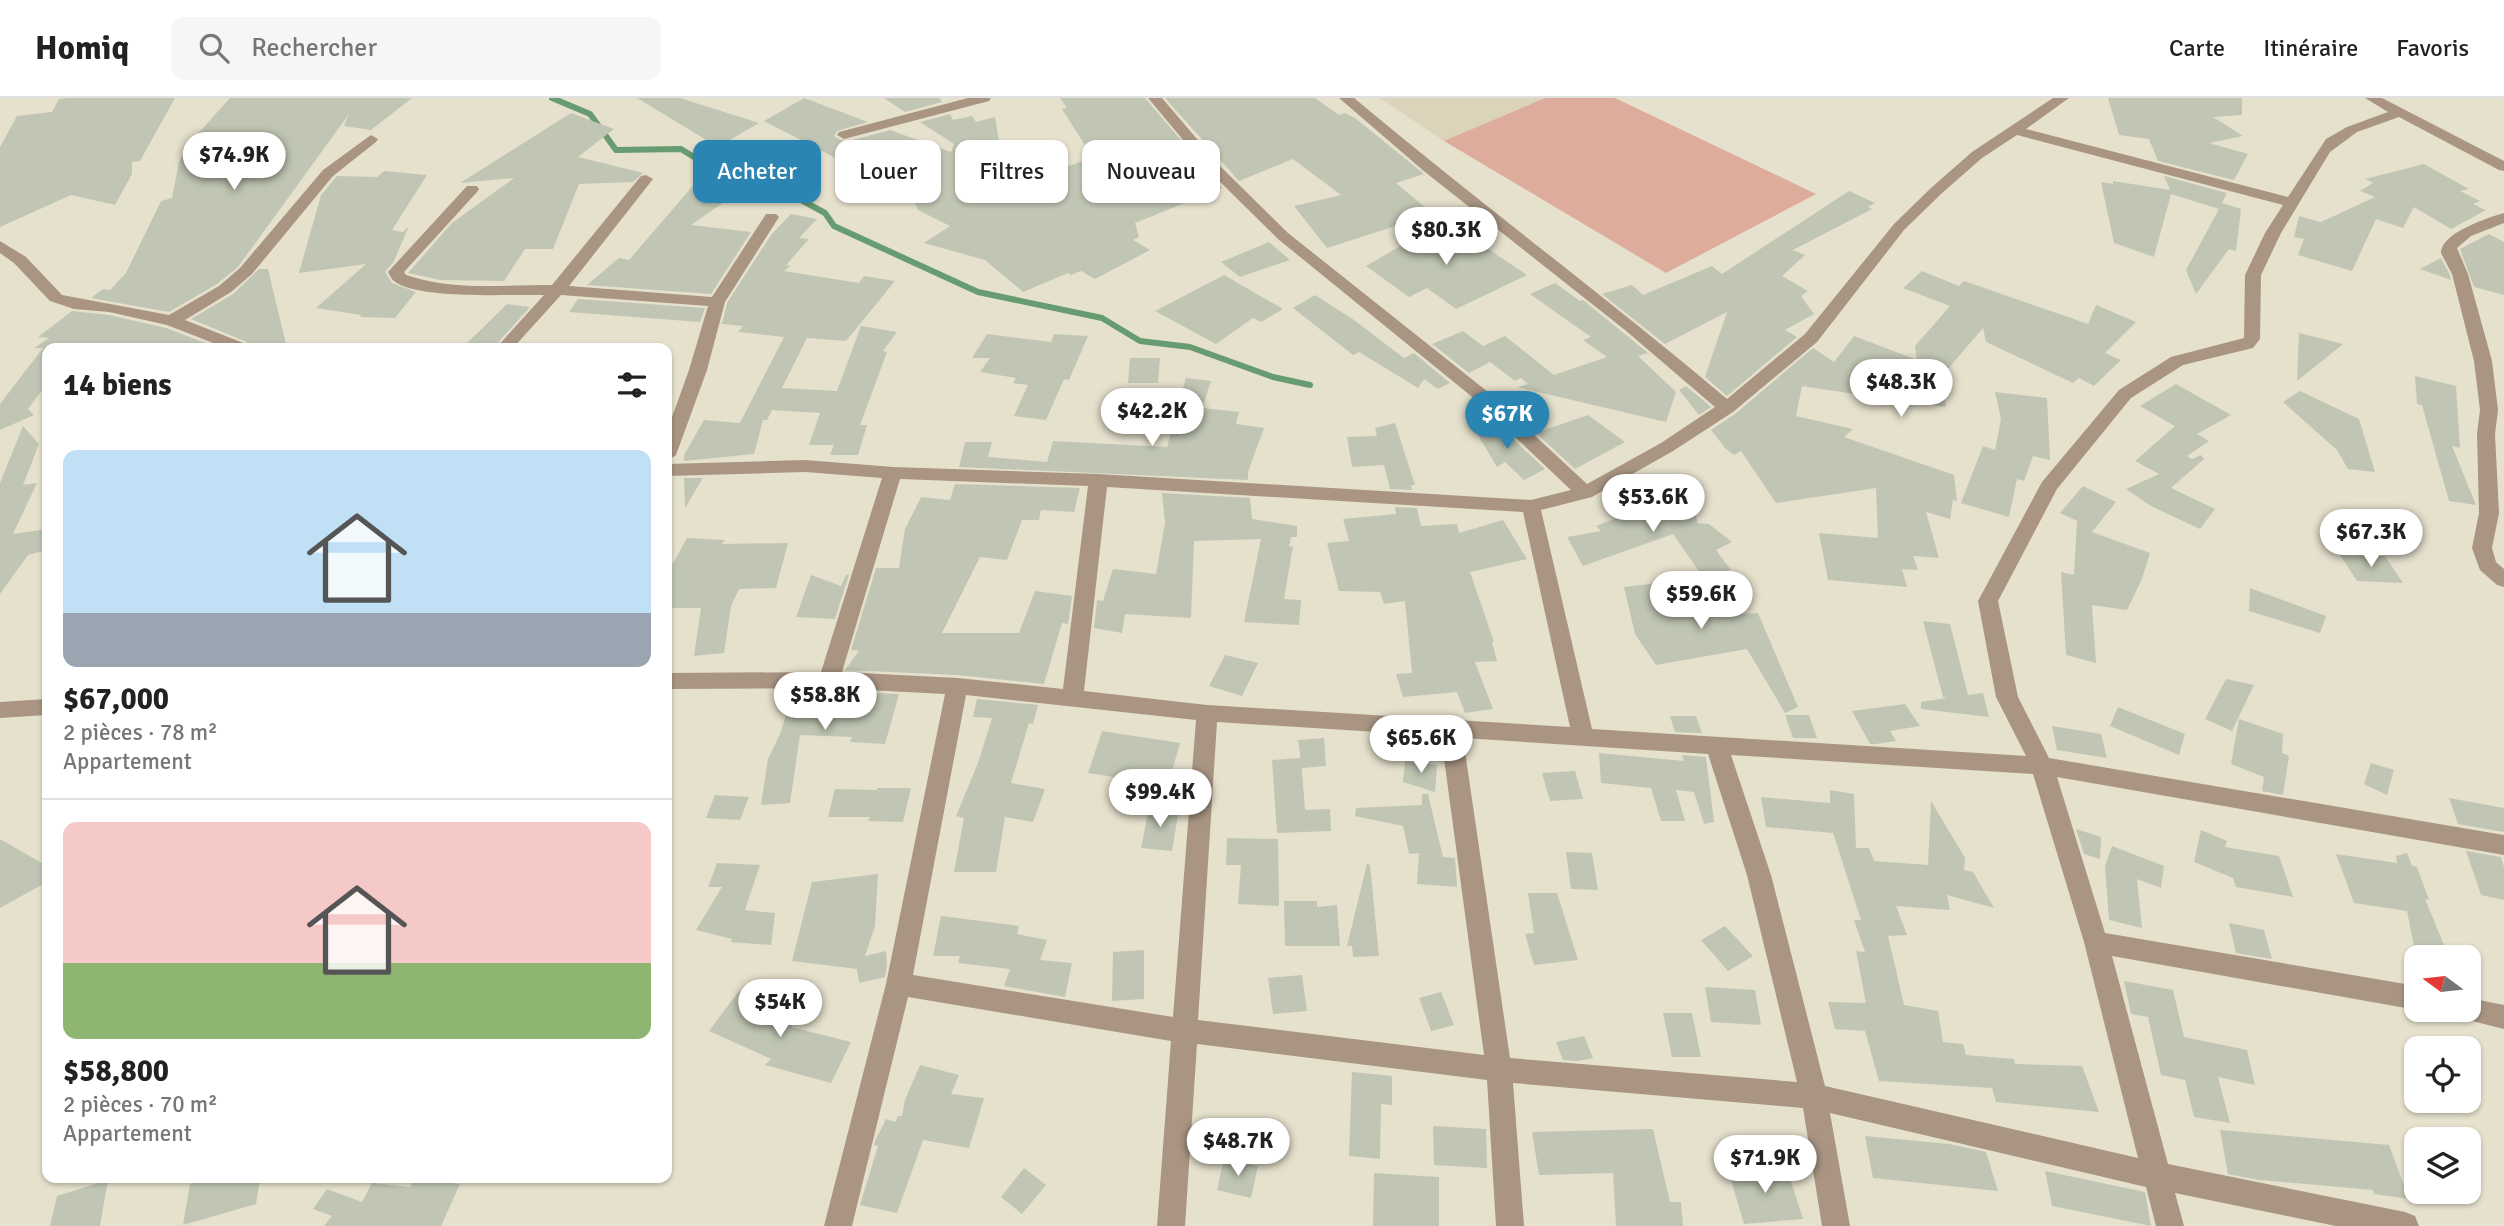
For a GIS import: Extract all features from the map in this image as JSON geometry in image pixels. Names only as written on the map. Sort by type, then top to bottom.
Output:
[{"type":"street","points":[[844,135],[984,98]]},
{"type":"street","points":[[1154,98],[1215,169],[1283,236],[1482,396],[1585,493]]},
{"type":"street","points":[[1346,98],[1430,169],[1631,326],[1727,408]]},
{"type":"street","points":[[672,470],[805,466],[893,473],[1098,480],[1531,506],[1585,493],[1667,447],[1727,408],[1811,338],[1899,227],[1936,191],[1977,155],[2062,98]]},
{"type":"street","points":[[2372,98],[2504,167]]},
{"type":"street","points":[[2170,1226],[2154,1175],[2095,942],[2042,766],[2007,697],[1988,601],[2049,486],[2125,394],[2176,360],[2248,344],[2252,339],[2253,275],[2273,233],[2318,161],[2322,149],[2330,141],[2398,113]]},
{"type":"street","points":[[2015,130],[2293,202]]},
{"type":"street","points":[[172,321],[225,289],[246,271],[328,173],[371,139]]},
{"type":"street","points":[[508,343],[558,290],[646,179]]},
{"type":"street","points":[[472,189],[396,272],[401,278],[420,285],[460,289],[558,290],[717,302]]},
{"type":"street","points":[[672,441],[698,370],[717,302],[771,217]]},
{"type":"street","points":[[2504,218],[2466,233],[2449,247],[2449,253],[2460,274],[2497,412],[2486,434],[2489,513],[2482,548],[2487,565],[2504,580]]},
{"type":"street","points":[[0,246],[20,260],[57,298],[74,304],[109,307],[123,313],[172,321],[227,343]]},
{"type":"street","points":[[0,268],[20,260]]},
{"type":"street","points":[[829,680],[893,473]]},
{"type":"street","points":[[1073,698],[1098,480]]},
{"type":"street","points":[[1531,506],[1583,737]]},
{"type":"street","points":[[672,681],[829,680],[957,687],[1207,713],[2042,766],[2504,845]]},
{"type":"street","points":[[838,1226],[899,984],[957,687]]},
{"type":"street","points":[[0,710],[42,707]]},
{"type":"street","points":[[1171,1226],[1207,713]]},
{"type":"street","points":[[1451,729],[1499,1069],[1510,1226]]},
{"type":"street","points":[[1717,746],[1759,875],[1814,1096],[1836,1226]]},
{"type":"street","points":[[2095,942],[2404,996]]},
{"type":"street","points":[[899,984],[1186,1031],[1499,1069],[1814,1096],[2154,1175],[2404,1226]]},
{"type":"street","points":[[2482,1013],[2504,1017]]},
{"type":"shaded area","points":[[1380,98],[1545,98],[1444,141]]},
{"type":"shaded area","points":[[1545,98],[1615,98],[1816,194],[1666,273],[1444,141]]},
{"type":"building","points":[[175,98],[140,161],[132,162],[132,174],[115,205],[71,195],[0,227],[0,147],[17,116],[52,112],[59,99]]},
{"type":"building","points":[[230,98],[412,98],[371,130],[344,126],[349,114],[238,267],[217,284],[169,312],[91,298],[103,289],[110,290],[126,273],[161,201],[172,198],[179,162],[186,147]]},
{"type":"building","points":[[637,98],[680,98],[759,123],[730,140],[706,140]]},
{"type":"building","points":[[804,98],[868,122],[837,131],[834,136],[841,140],[835,140],[835,158],[821,151],[821,140],[801,140],[764,121]]},
{"type":"building","points":[[884,98],[939,98],[942,102],[905,112]]},
{"type":"building","points":[[1060,98],[1145,98],[1181,140],[1082,141],[1062,109],[1067,108]]},
{"type":"building","points":[[1165,98],[1315,98],[1339,115],[1345,113],[1355,118],[1424,174],[1396,183],[1433,214],[1327,248],[1294,206],[1341,195],[1293,159],[1239,181],[1220,160],[1220,140],[1202,140]]},
{"type":"building","points":[[2108,98],[2242,98],[2242,115],[2213,117],[2243,136],[2209,143],[2248,154],[2234,180],[2158,161],[2149,139],[2119,135]]},
{"type":"building","points":[[571,113],[614,129],[578,157],[643,173],[633,182],[579,184],[553,249],[525,249],[504,281],[440,280],[408,273],[452,223],[514,178],[460,183]]},
{"type":"building","points":[[950,114],[953,120],[972,116],[976,122],[995,117],[999,140],[955,140],[955,203],[1068,203],[1068,166],[1082,162],[1082,203],[1185,203],[1135,223],[1139,237],[1133,240],[1150,250],[1095,279],[1081,271],[1071,275],[1068,273],[1023,292],[985,260],[924,243],[950,226],[918,210],[915,203],[941,203],[941,148],[951,152],[954,144],[920,122]]},
{"type":"building","points":[[890,130],[918,140],[852,140]]},
{"type":"building","points":[[2424,164],[2469,189],[2460,191],[2480,201],[2473,204],[2486,210],[2451,229],[2414,207],[2403,228],[2376,219],[2352,271],[2298,255],[2304,239],[2294,237],[2299,216],[2321,222],[2375,197],[2360,191],[2373,183],[2365,179]]},
{"type":"building","points":[[384,171],[427,175],[392,230],[403,232],[409,226],[393,263],[385,272],[392,283],[416,292],[395,318],[360,317],[361,315],[316,308],[366,264],[299,273],[321,195],[337,176],[377,177]]},
{"type":"building","points":[[2164,176],[2227,193],[2222,203],[2241,209],[2236,251],[2229,249],[2196,294],[2186,270],[2219,209],[2171,194],[2154,257],[2114,243],[2101,182],[2113,184],[2113,181],[2170,190]]},
{"type":"building","points":[[693,186],[693,203],[723,203],[691,225],[751,232],[711,294],[587,285],[619,258],[629,260]]},
{"type":"building","points":[[1849,191],[1875,203],[1868,207],[1872,209],[1793,250],[1805,255],[1782,276],[1808,291],[1801,296],[1814,314],[1785,330],[1797,337],[1727,396],[1705,377],[1727,312],[1665,344],[1602,294],[1632,285],[1643,295],[1712,266],[1722,274]]},
{"type":"building","points":[[791,214],[817,219],[799,238],[809,239],[786,265],[790,266],[784,271],[859,283],[864,276],[895,281],[846,341],[807,338],[782,388],[837,391],[861,326],[897,332],[883,351],[887,352],[860,425],[867,425],[858,455],[830,455],[834,445],[809,445],[820,413],[772,410],[767,420],[763,420],[754,454],[684,461],[684,455],[704,420],[740,423],[784,337],[738,332],[743,326],[722,324],[727,303],[771,235]]},
{"type":"building","points":[[1442,222],[1456,233],[1461,231],[1527,275],[1456,309],[1427,288],[1409,297],[1366,266]]},
{"type":"building","points":[[2489,234],[2504,242],[2504,295],[2474,287],[2460,249]]},
{"type":"building","points":[[1269,242],[1290,260],[1240,277],[1221,262]]},
{"type":"building","points":[[2441,258],[2450,275],[2451,280],[2420,269]]},
{"type":"building","points":[[259,269],[268,269],[286,343],[248,343],[191,319],[233,294]]},
{"type":"building","points":[[1922,271],[1959,286],[1964,281],[2088,324],[2096,305],[2136,322],[2105,353],[2121,360],[2094,386],[2079,378],[2073,383],[1986,342],[1983,328],[1935,384],[1943,385],[1946,407],[1923,404],[1918,370],[1887,399],[1802,386],[1796,416],[1853,429],[1844,437],[1954,475],[1957,501],[1953,500],[1950,519],[1926,512],[1939,558],[1913,556],[1918,570],[1902,569],[1907,587],[1828,580],[1819,533],[1878,538],[1876,488],[1776,503],[1741,451],[1734,455],[1711,430],[1735,414],[1813,348],[1834,362],[1854,336],[1917,360],[1915,346],[1950,306],[1903,288]]},
{"type":"building","points":[[1224,275],[1283,309],[1261,322],[1253,318],[1216,344],[1155,311]]},
{"type":"building","points":[[1555,283],[1580,301],[1583,300],[1648,353],[1638,356],[1676,392],[1666,422],[1517,387],[1528,384],[1521,378],[1515,381],[1490,362],[1469,373],[1432,344],[1463,331],[1483,346],[1505,336],[1554,375],[1607,357],[1583,340],[1591,337],[1530,294]]},
{"type":"building","points":[[1315,295],[1354,320],[1404,358],[1414,353],[1450,383],[1438,389],[1424,379],[1418,388],[1359,352],[1353,355],[1293,308]]},
{"type":"building","points":[[578,299],[705,308],[700,322],[569,312]]},
{"type":"building","points":[[507,304],[530,307],[498,343],[467,343]]},
{"type":"building","points":[[72,311],[109,315],[166,328],[206,343],[42,343],[42,348],[34,348],[49,338],[38,337]]},
{"type":"building","points":[[2299,333],[2343,344],[2297,381]]},
{"type":"building","points":[[987,334],[1051,342],[1054,334],[1088,336],[1069,380],[1064,379],[1046,420],[1014,416],[1028,385],[1013,383],[1016,378],[980,372],[990,358],[972,358]]},
{"type":"building","points":[[42,349],[42,391],[28,409],[34,415],[0,430],[0,404]]},
{"type":"building","points":[[1130,358],[1160,358],[1158,383],[1128,383]]},
{"type":"building","points":[[2415,376],[2456,386],[2460,448],[2452,446],[2476,505],[2449,501],[2422,405],[2417,404]]},
{"type":"building","points":[[1186,378],[1211,381],[1202,408],[1239,412],[1236,424],[1264,428],[1248,472],[1248,480],[959,467],[965,442],[992,442],[988,457],[1047,462],[1053,441],[1167,447]]},
{"type":"building","points":[[2176,384],[2231,415],[2197,434],[2209,441],[2187,456],[2192,459],[2201,455],[2204,459],[2171,488],[2215,509],[2200,529],[2151,506],[2126,489],[2159,474],[2135,461],[2175,426],[2140,406]]},
{"type":"building","points":[[1686,386],[1711,407],[1699,415],[1679,390]]},
{"type":"building","points":[[2300,391],[2359,419],[2375,472],[2348,469],[2337,450],[2283,402]]},
{"type":"building","points":[[1995,392],[2047,398],[2050,460],[2033,456],[2024,481],[2017,479],[2009,517],[1961,503],[1983,446],[1995,450],[2001,419]]},
{"type":"building","points":[[1588,415],[1625,442],[1575,469],[1536,433]]},
{"type":"building","points":[[1494,421],[1509,442],[1514,440],[1545,469],[1524,480],[1505,462],[1497,467],[1472,425]]},
{"type":"building","points":[[1395,423],[1415,485],[1411,485],[1412,490],[1390,489],[1384,465],[1352,467],[1347,437],[1377,436],[1375,428]]},
{"type":"building","points":[[23,426],[39,444],[23,485],[37,483],[13,534],[42,530],[42,551],[28,555],[0,594],[0,483]]},
{"type":"building","points":[[684,478],[703,478],[685,508]]},
{"type":"building","points":[[955,484],[1080,488],[1074,512],[1041,510],[1039,520],[1022,520],[1007,560],[980,557],[942,633],[1019,633],[1035,591],[1072,596],[1068,624],[1062,623],[1044,684],[957,675],[845,670],[859,651],[851,650],[876,568],[899,568],[905,529],[921,497],[950,500]]},
{"type":"building","points":[[2083,486],[2116,502],[2092,532],[2150,553],[2142,579],[2127,610],[2092,605],[2096,663],[2066,655],[2061,572],[2074,575],[2077,521],[2060,513]]},
{"type":"building","points":[[1612,489],[1646,512],[1674,497],[1696,514],[1697,523],[1709,524],[1732,542],[1716,550],[1731,570],[1703,577],[1673,534],[1583,566],[1567,537],[1601,531],[1596,526],[1622,516],[1604,493]]},
{"type":"building","points":[[1162,493],[1250,498],[1252,519],[1297,526],[1297,537],[1291,537],[1289,547],[1293,546],[1284,599],[1301,600],[1299,625],[1244,622],[1261,539],[1194,541],[1191,618],[1125,614],[1122,633],[1094,628],[1097,600],[1103,601],[1113,569],[1156,574],[1165,523]]},
{"type":"building","points":[[1395,507],[1417,508],[1421,526],[1457,524],[1459,533],[1503,520],[1527,559],[1470,572],[1494,642],[1497,661],[1475,662],[1493,709],[1465,713],[1457,692],[1403,697],[1396,674],[1412,673],[1405,601],[1384,604],[1380,592],[1339,591],[1327,543],[1349,541],[1343,519],[1396,514]]},
{"type":"building","points":[[687,538],[725,540],[722,544],[788,543],[776,588],[739,589],[731,606],[724,653],[694,656],[701,608],[672,608],[672,565]]},
{"type":"building","points":[[2340,555],[2385,556],[2403,583],[2357,581]]},
{"type":"building","points":[[811,575],[841,586],[846,575],[849,575],[835,619],[796,617]]},
{"type":"building","points":[[1699,578],[1718,615],[1758,613],[1798,707],[1785,713],[1747,649],[1656,665],[1635,634],[1624,587]]},
{"type":"building","points":[[2250,588],[2326,616],[2320,633],[2249,611]]},
{"type":"building","points":[[1923,621],[1950,624],[1968,695],[1983,693],[1989,717],[1921,709],[1921,702],[1947,698],[1943,697]]},
{"type":"building","points":[[1225,655],[1258,663],[1242,696],[1209,686]]},
{"type":"building","points":[[2226,679],[2254,685],[2232,731],[2205,719]]},
{"type":"building","points":[[800,691],[805,692],[804,699],[822,699],[829,691],[899,694],[885,744],[850,742],[852,737],[800,735],[790,803],[761,805],[768,759],[780,734],[791,699],[796,699]]},
{"type":"building","points":[[977,699],[1038,705],[1033,724],[1029,723],[1011,783],[1045,789],[1033,822],[1005,817],[996,872],[954,872],[964,818],[956,816],[978,763],[992,718],[973,717]]},
{"type":"building","points":[[1905,704],[1920,726],[1890,731],[1896,741],[1876,744],[1870,744],[1852,711]]},
{"type":"building","points":[[2118,707],[2185,734],[2179,755],[2110,726]]},
{"type":"building","points":[[1785,715],[1809,715],[1817,738],[1793,738]]},
{"type":"building","points":[[1670,716],[1696,716],[1702,733],[1675,732]]},
{"type":"building","points":[[2239,719],[2283,734],[2282,753],[2289,756],[2283,795],[2262,791],[2264,777],[2231,764]]},
{"type":"building","points":[[2052,726],[2101,734],[2107,758],[2057,750]]},
{"type":"building","points":[[1102,731],[1180,743],[1168,785],[1088,773]]},
{"type":"building","points":[[1324,738],[1326,766],[1302,768],[1298,740]]},
{"type":"building","points":[[1599,753],[1684,761],[1682,755],[1706,757],[1714,822],[1704,824],[1694,792],[1676,790],[1685,821],[1661,821],[1651,788],[1601,783]]},
{"type":"building","points":[[1301,758],[1305,810],[1330,809],[1331,831],[1277,833],[1272,760]]},
{"type":"building","points":[[1405,761],[1437,765],[1435,792],[1403,782]]},
{"type":"building","points":[[2371,763],[2394,770],[2387,795],[2364,784]]},
{"type":"building","points":[[1575,771],[1583,799],[1550,801],[1542,773]]},
{"type":"building","points":[[911,788],[903,822],[868,821],[870,817],[828,817],[835,789]]},
{"type":"building","points":[[1830,790],[1854,794],[1856,848],[1869,848],[1874,861],[1928,865],[1931,801],[1965,858],[1964,870],[1973,872],[1994,908],[1947,895],[1950,910],[1896,906],[1907,935],[1888,936],[1904,1005],[1938,1011],[1943,1042],[1963,1044],[1966,1055],[2014,1059],[2015,1064],[2082,1066],[2099,1112],[1996,1102],[1992,1088],[1879,1081],[1865,1031],[1835,1029],[1828,1002],[1866,1003],[1856,951],[1865,952],[1854,920],[1861,920],[1833,833],[1766,827],[1761,797],[1830,803]]},
{"type":"building","points":[[1422,794],[1428,794],[1443,857],[1455,858],[1457,887],[1417,884],[1419,853],[1409,854],[1403,826],[1355,816],[1356,808],[1422,805]]},
{"type":"building","points":[[715,795],[749,797],[740,820],[706,818]]},
{"type":"building","points":[[2449,798],[2504,808],[2504,832],[2458,824]]},
{"type":"building","points":[[1149,807],[1179,809],[1172,851],[1141,848]]},
{"type":"building","points":[[2076,829],[2101,837],[2100,859],[2084,854]]},
{"type":"building","points":[[2201,830],[2227,841],[2225,847],[2279,856],[2293,897],[2236,887],[2233,878],[2194,862]]},
{"type":"building","points":[[1227,838],[1278,839],[1279,906],[1238,904],[1241,865],[1226,865]]},
{"type":"building","points":[[0,839],[42,863],[42,885],[0,908]]},
{"type":"building","points":[[2112,846],[2164,866],[2161,888],[2137,879],[2142,928],[2109,920],[2105,866]]},
{"type":"building","points":[[2466,851],[2501,857],[2504,867],[2504,900],[2481,895]]},
{"type":"building","points":[[1566,852],[1592,853],[1598,890],[1571,889]]},
{"type":"building","points":[[2407,853],[2412,866],[2417,867],[2429,900],[2425,899],[2444,945],[2414,945],[2407,911],[2354,903],[2336,854],[2397,863],[2396,856]]},
{"type":"building","points":[[717,863],[760,865],[745,910],[775,913],[771,945],[731,942],[732,939],[696,930],[722,887],[708,887]]},
{"type":"building","points":[[1367,864],[1370,865],[1379,956],[1353,957],[1352,946],[1347,946]]},
{"type":"building","points":[[878,874],[875,926],[865,956],[886,951],[885,977],[859,983],[857,969],[792,961],[812,882]]},
{"type":"building","points":[[1528,893],[1557,893],[1578,960],[1534,965],[1525,934],[1534,933]]},
{"type":"building","points":[[1284,901],[1317,901],[1317,907],[1337,905],[1340,946],[1285,946]]},
{"type":"building","points":[[941,916],[1019,926],[1017,934],[1047,940],[1040,960],[1072,963],[1065,997],[1004,986],[1010,969],[958,963],[960,956],[933,956]]},
{"type":"building","points":[[2229,923],[2264,930],[2272,959],[2236,953]]},
{"type":"building","points":[[1725,926],[1753,956],[1728,971],[1701,940]]},
{"type":"building","points":[[1144,950],[1144,999],[1112,1001],[1113,952]]},
{"type":"building","points":[[1302,975],[1307,1011],[1273,1014],[1268,978]]},
{"type":"building","points":[[2124,981],[2173,990],[2184,1037],[2247,1050],[2255,1085],[2218,1077],[2230,1123],[2194,1117],[2185,1080],[2161,1075],[2148,1017],[2131,1014]]},
{"type":"building","points":[[1705,987],[1755,990],[1761,1025],[1711,1022]]},
{"type":"building","points":[[739,991],[797,1016],[791,1027],[851,1042],[831,1083],[765,1065],[771,1059],[709,1031]]},
{"type":"building","points":[[1441,992],[1454,1025],[1431,1031],[1419,998]]},
{"type":"building","points":[[1663,1013],[1692,1013],[1701,1057],[1672,1057]]},
{"type":"building","points":[[1584,1036],[1593,1058],[1563,1060],[1556,1042]]},
{"type":"building","points":[[920,1065],[959,1075],[951,1094],[984,1098],[969,1148],[923,1140],[897,1213],[860,1205],[878,1146],[874,1145],[875,1141],[886,1119],[895,1122],[898,1116],[902,1116],[905,1100]]},
{"type":"building","points":[[1352,1072],[1392,1076],[1392,1105],[1381,1104],[1380,1159],[1349,1156]]},
{"type":"building","points":[[1433,1126],[1486,1129],[1487,1168],[1434,1165]]},
{"type":"building","points":[[1653,1129],[1670,1202],[1681,1202],[1683,1226],[1616,1226],[1613,1173],[1539,1175],[1532,1132]]},
{"type":"building","points":[[2220,1130],[2389,1145],[2404,1186],[2404,1198],[2374,1194],[2373,1190],[2259,1180],[2228,1174]]},
{"type":"building","points":[[1865,1136],[1949,1144],[1986,1152],[1998,1191],[1873,1178]]},
{"type":"building","points":[[1224,1159],[1258,1166],[1251,1198],[1217,1190]]},
{"type":"building","points":[[1786,1166],[1803,1219],[1744,1224],[1728,1170]]},
{"type":"building","points":[[1024,1168],[1046,1185],[1022,1214],[1001,1197]]},
{"type":"building","points":[[2045,1171],[2145,1192],[2151,1226],[2052,1206]]},
{"type":"building","points":[[1374,1173],[1439,1177],[1439,1226],[1373,1226]]},
{"type":"building","points":[[98,1183],[107,1183],[100,1226],[50,1226],[57,1196]]},
{"type":"building","points":[[259,1183],[256,1204],[183,1225],[190,1184]]},
{"type":"building","points":[[372,1183],[410,1187],[412,1183],[460,1184],[441,1226],[324,1226],[332,1216],[313,1209],[327,1189],[362,1202]]},
{"type":"waterway","points":[[552,98],[590,114],[616,150],[681,149],[757,196],[792,195],[825,213],[834,226],[978,292],[1102,318],[1140,341],[1190,347],[1273,377],[1310,385]]}]
